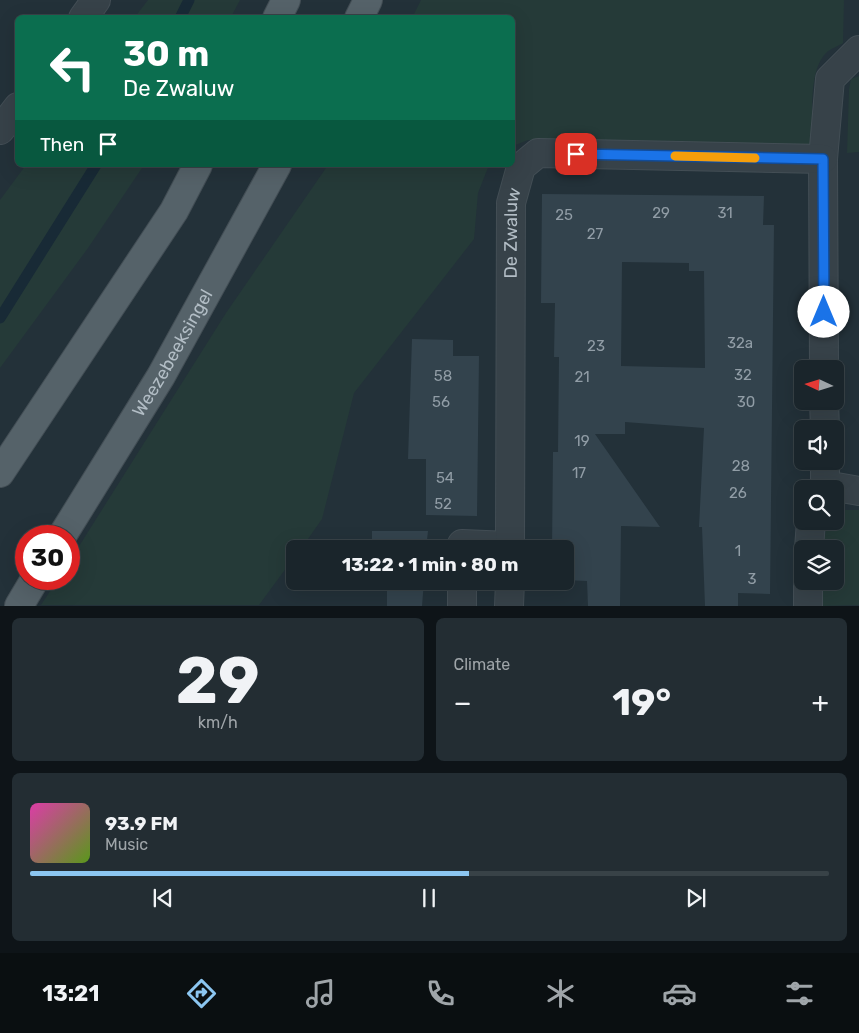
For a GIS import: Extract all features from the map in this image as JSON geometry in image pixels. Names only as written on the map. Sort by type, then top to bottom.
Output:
[{"type":"main road","points":[[278,15],[286,0]]},
{"type":"main road","points":[[360,15],[368,0]]},
{"type":"main road","points":[[0,474],[174,211],[197,167]]},
{"type":"main road","name":"Weezebeeksingel","points":[[69,525],[161,376],[276,167]]},
{"type":"main road","points":[[19,606],[29,590]]},
{"type":"street","points":[[85,15],[96,0]]},
{"type":"street","points":[[824,360],[823,159],[830,79],[859,50]]},
{"type":"street","points":[[0,130],[15,111]]},
{"type":"street","name":"De Zwaluw","points":[[510,540],[511,203],[521,167],[538,153],[823,159]]},
{"type":"street","points":[[824,478],[859,491]]},
{"type":"street","points":[[462,590],[462,606]]},
{"type":"street","points":[[509,606],[510,590]]},
{"type":"street","points":[[808,590],[808,606]]},
{"type":"green space","points":[[148,0],[240,0],[232,15],[137,15]]},
{"type":"green space","points":[[421,0],[844,0],[843,43],[826,53],[816,72],[812,98],[813,148],[528,140],[515,145],[515,15],[414,15]]},
{"type":"green space","points":[[859,76],[859,152],[847,153],[849,89],[851,79]]},
{"type":"green space","points":[[25,167],[143,167],[88,248],[0,368],[0,200]]},
{"type":"green space","points":[[327,167],[488,167],[478,193],[474,239],[354,393],[322,519],[307,540],[286,540],[286,568],[259,605],[41,605],[51,590],[80,590],[80,545],[226,313]]},
{"type":"green space","points":[[844,510],[859,510],[859,605],[821,606],[822,590],[844,590],[844,540],[824,540],[826,530],[844,530]]},
{"type":"building","points":[[542,194],[764,196],[763,225],[774,225],[770,594],[738,593],[738,606],[705,606],[702,527],[699,527],[704,428],[625,422],[625,434],[595,434],[660,527],[621,526],[620,606],[588,606],[587,581],[574,580],[574,540],[552,540],[553,452],[558,452],[559,357],[554,357],[555,303],[541,303]],"holes":[[[622,262],[689,263],[689,271],[704,271],[705,368],[621,366]]]},
{"type":"building","points":[[412,339],[453,340],[453,356],[479,356],[477,516],[426,515],[426,459],[408,459]]},
{"type":"building","points":[[372,531],[428,531],[427,540],[372,540]]},
{"type":"building","points":[[387,590],[423,590],[422,606],[387,606]]},
{"type":"waterway","points":[[182,15],[189,0]]},
{"type":"waterway","points":[[0,318],[95,167]]},
{"type":"slow traffic","points":[[675,156],[755,158]]},
{"type":"route","points":[[576,154],[823,159],[824,312]]}]
